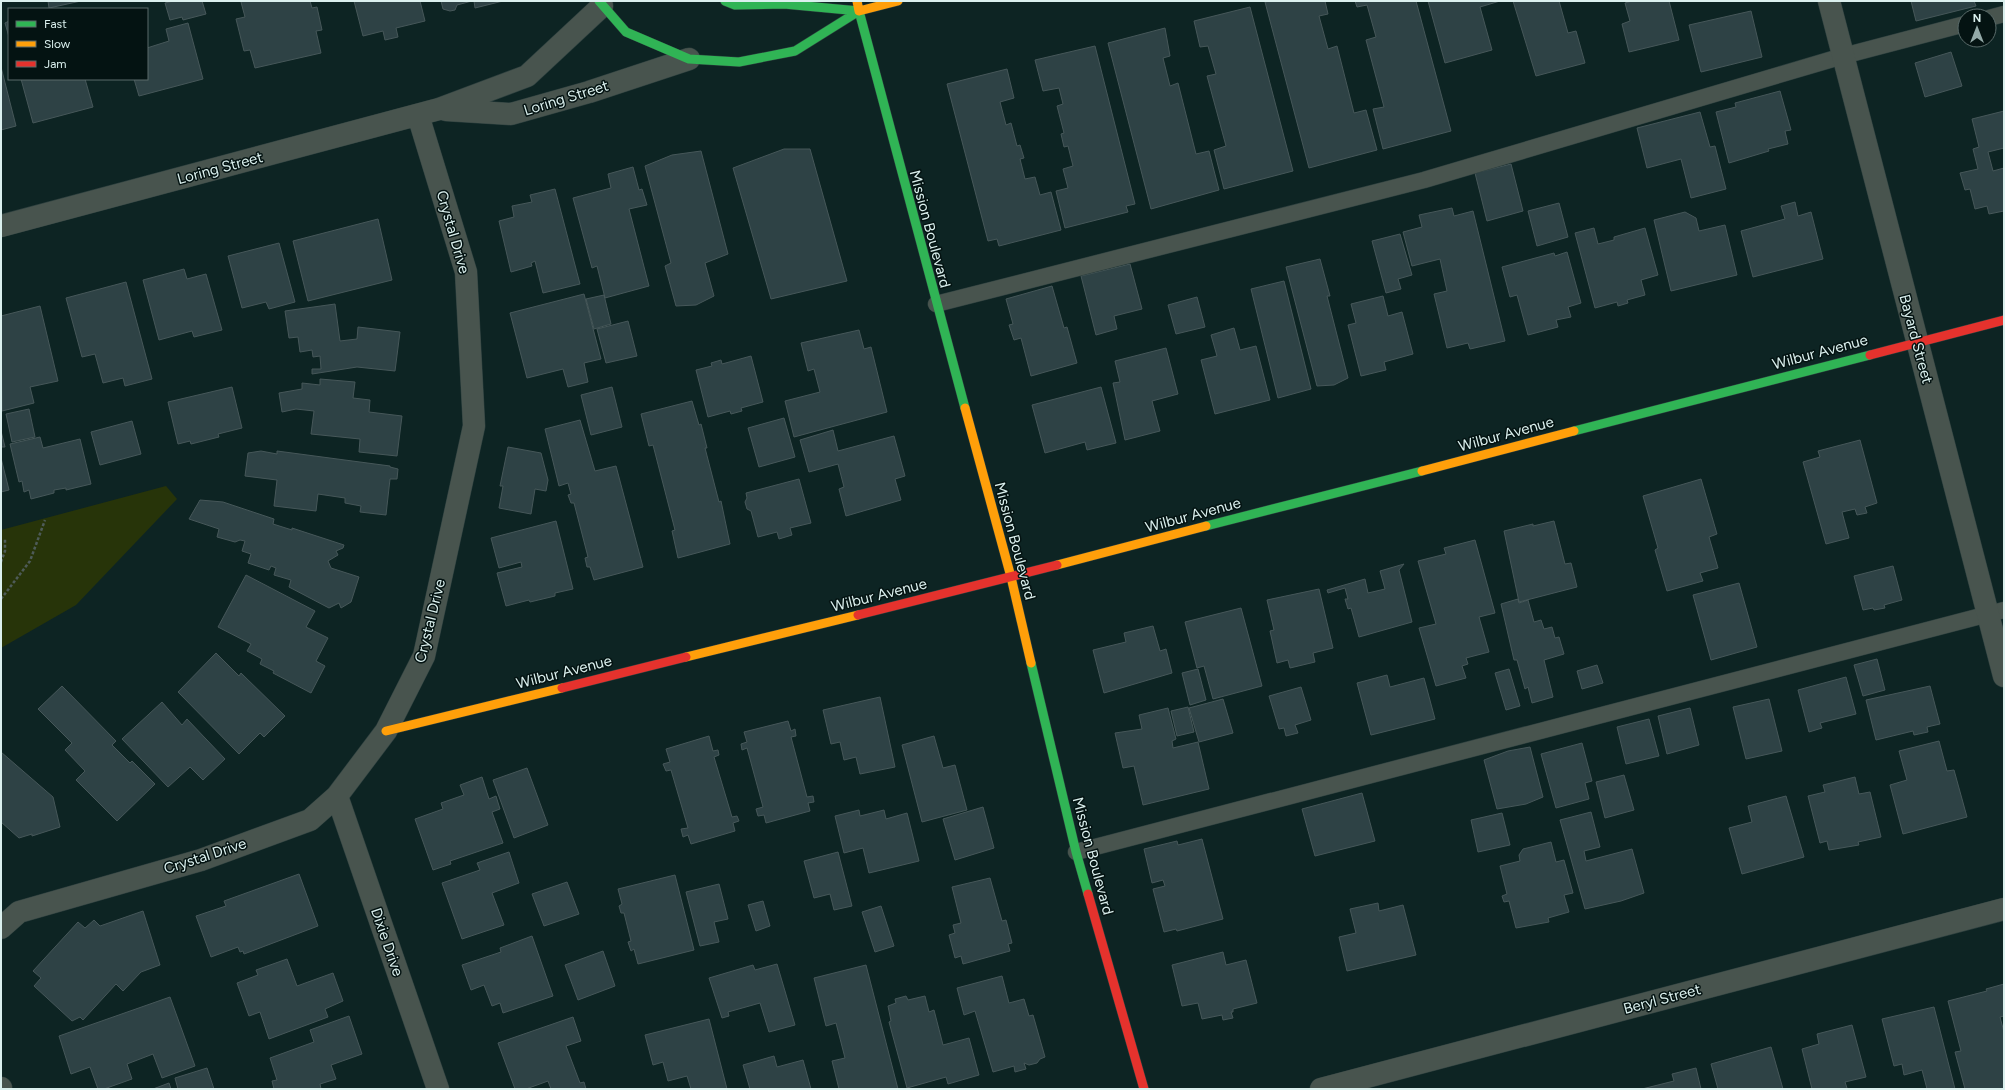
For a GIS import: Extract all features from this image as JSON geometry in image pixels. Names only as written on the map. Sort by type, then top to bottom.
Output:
[{"type":"street","points":[[725,1],[735,5],[784,4],[859,11]]},
{"type":"street","name":"Mission Boulevard","points":[[857,1],[936,304],[1011,577],[1076,852],[1144,1089]]},
{"type":"street","points":[[601,4],[626,32],[689,59],[739,62],[795,51],[859,11],[898,1]]},
{"type":"street","name":"Bayard Street","points":[[1829,1],[1917,341],[1996,612],[2004,676]]},
{"type":"street","name":"Loring Street","points":[[1,226],[429,112],[527,76],[601,4]]},
{"type":"street","name":"Loring Street","points":[[429,112],[511,114],[589,92],[689,59]]},
{"type":"street","name":"Crystal Drive","points":[[1,928],[19,912],[201,860],[310,820],[337,796],[386,731],[424,656],[474,426],[466,272],[429,112]]},
{"type":"street","name":"Wilbur Avenue","points":[[386,731],[1011,577],[1917,341],[2004,320]]},
{"type":"street","name":"Dixie Drive","points":[[337,796],[438,1089]]},
{"type":"street","name":"Beryl Street","points":[[1321,1089],[2004,909]]},
{"type":"lane","points":[[936,304],[1424,180],[1843,56],[1957,26]]},
{"type":"lane","points":[[1076,852],[1996,612]]},
{"type":"path","points":[[1,599],[30,561],[45,520]]},
{"type":"path","points":[[1,562],[5,551],[5,538]]},
{"type":"green space","points":[[166,486],[177,499],[76,605],[1,648],[1,530]]},
{"type":"building","points":[[48,1],[81,1],[49,8]]},
{"type":"building","points":[[173,1],[202,1],[206,14],[183,20],[182,17],[170,20],[165,3]]},
{"type":"building","points":[[310,1],[312,8],[317,7],[322,30],[316,31],[321,53],[255,68],[250,50],[244,51],[236,19],[245,17],[241,2]]},
{"type":"building","points":[[354,1],[420,1],[425,21],[396,28],[398,37],[385,40],[383,31],[363,36]]},
{"type":"building","points":[[441,1],[472,1],[457,5],[455,10],[450,11],[443,9]]},
{"type":"building","points":[[474,1],[503,1],[475,8]]},
{"type":"building","points":[[1325,1],[1328,14],[1319,16],[1328,49],[1337,46],[1354,113],[1366,110],[1377,150],[1309,168],[1265,2]]},
{"type":"building","points":[[1355,1],[1416,1],[1451,131],[1383,149],[1373,109],[1384,107],[1366,40],[1376,37],[1367,5],[1357,7]]},
{"type":"building","points":[[1428,1],[1500,1],[1480,7],[1492,50],[1445,63]]},
{"type":"building","points":[[1513,1],[1559,1],[1568,33],[1576,31],[1585,63],[1536,76]]},
{"type":"building","points":[[1632,1],[1669,1],[1679,40],[1629,52],[1622,24],[1630,21],[1625,3]]},
{"type":"building","points":[[1911,1],[1974,1],[1976,6],[1957,8],[1957,11],[1916,21]]},
{"type":"building","points":[[1250,7],[1293,171],[1224,189],[1214,150],[1226,146],[1207,76],[1216,74],[1208,46],[1200,47],[1194,21]]},
{"type":"building","points":[[1751,11],[1762,57],[1701,72],[1689,25]]},
{"type":"building","points":[[8,22],[8,34],[5,23]]},
{"type":"building","points":[[188,23],[203,79],[139,96],[134,80],[148,80],[148,48],[169,41],[166,29]]},
{"type":"building","points":[[1165,28],[1170,56],[1163,58],[1170,86],[1178,83],[1196,154],[1209,151],[1219,190],[1151,209],[1108,43]]},
{"type":"building","points":[[1095,46],[1135,204],[1126,206],[1128,212],[1065,228],[1056,191],[1068,188],[1063,169],[1073,166],[1068,146],[1064,147],[1061,134],[1064,133],[1057,106],[1063,104],[1059,88],[1043,91],[1035,60]]},
{"type":"building","points":[[1951,52],[1962,86],[1925,97],[1915,63]]},
{"type":"building","points":[[1,67],[16,126],[1,130]]},
{"type":"building","points":[[1007,69],[1014,98],[1000,102],[1006,125],[1011,123],[1017,146],[1020,145],[1024,158],[1020,159],[1025,179],[1035,177],[1040,195],[1051,192],[1061,230],[999,246],[997,239],[988,241],[947,84]]},
{"type":"building","points":[[21,80],[85,80],[93,107],[33,123]]},
{"type":"building","points":[[1780,91],[1791,130],[1785,131],[1788,144],[1768,149],[1769,151],[1729,163],[1716,112],[1736,107],[1735,103]]},
{"type":"building","points":[[2004,111],[2004,148],[1988,152],[1993,171],[2004,168],[2004,211],[1989,214],[1987,206],[1975,209],[1970,189],[1965,190],[1960,173],[1978,169],[1973,149],[1979,147],[1972,119]]},
{"type":"building","points":[[1700,112],[1710,147],[1715,146],[1726,189],[1691,198],[1681,159],[1647,168],[1637,128]]},
{"type":"building","points":[[784,149],[810,149],[847,281],[771,299],[733,168]]},
{"type":"building","points":[[701,151],[728,254],[705,263],[714,296],[696,305],[676,306],[665,266],[671,263],[645,166],[672,155]]},
{"type":"building","points":[[1511,164],[1523,211],[1487,221],[1475,173]]},
{"type":"building","points":[[633,167],[639,190],[642,189],[647,205],[629,209],[649,286],[605,298],[597,266],[592,268],[573,198],[611,188],[608,174]]},
{"type":"building","points":[[555,189],[580,284],[543,293],[535,261],[531,263],[532,266],[511,272],[499,221],[514,217],[512,206],[532,202],[530,195]]},
{"type":"building","points":[[1795,202],[1798,216],[1811,212],[1823,259],[1753,277],[1741,231],[1785,219],[1781,206]]},
{"type":"building","points":[[1559,203],[1568,237],[1537,246],[1528,211]]},
{"type":"building","points":[[1452,208],[1454,216],[1473,211],[1505,341],[1470,349],[1468,343],[1447,348],[1434,294],[1447,291],[1440,259],[1412,266],[1403,232],[1422,227],[1419,215]]},
{"type":"building","points":[[1685,212],[1696,218],[1699,231],[1725,225],[1737,275],[1671,291],[1654,220]]},
{"type":"building","points":[[378,219],[392,280],[308,301],[293,241]]},
{"type":"building","points":[[1594,228],[1598,244],[1614,240],[1614,237],[1645,228],[1658,275],[1641,280],[1645,295],[1627,300],[1628,303],[1618,306],[1617,302],[1595,308],[1575,233]]},
{"type":"building","points":[[1400,234],[1412,275],[1398,279],[1401,289],[1386,293],[1372,241]]},
{"type":"building","points":[[279,243],[295,302],[269,309],[266,302],[242,308],[228,256]]},
{"type":"building","points":[[1567,252],[1581,303],[1568,307],[1571,317],[1556,320],[1558,327],[1528,335],[1517,295],[1510,297],[1502,267],[1554,253],[1555,256]]},
{"type":"building","points":[[1320,259],[1330,296],[1327,296],[1348,378],[1334,385],[1317,386],[1286,267]]},
{"type":"building","points":[[1130,264],[1142,309],[1114,316],[1117,329],[1096,335],[1081,276]]},
{"type":"building","points":[[184,269],[187,279],[206,274],[222,330],[194,337],[192,331],[159,340],[143,280]]},
{"type":"building","points":[[1284,281],[1311,389],[1278,398],[1251,289]]},
{"type":"building","points":[[126,282],[152,379],[125,386],[123,378],[103,383],[95,354],[82,357],[66,298]]},
{"type":"building","points":[[1052,286],[1064,328],[1067,327],[1077,363],[1031,376],[1021,338],[1014,340],[1009,325],[1013,324],[1006,299]]},
{"type":"building","points":[[584,294],[601,359],[584,363],[588,382],[568,387],[563,369],[527,378],[510,313]]},
{"type":"building","points":[[604,295],[611,324],[594,329],[586,299]]},
{"type":"building","points":[[1383,296],[1388,316],[1402,312],[1413,354],[1384,362],[1386,370],[1361,376],[1348,325],[1356,323],[1351,304]]},
{"type":"building","points":[[1197,297],[1205,327],[1176,334],[1168,305]]},
{"type":"building","points":[[335,304],[340,341],[357,339],[358,327],[400,332],[395,371],[357,367],[312,374],[312,369],[321,369],[320,356],[313,357],[312,350],[300,352],[298,337],[289,338],[285,311]]},
{"type":"building","points":[[40,306],[58,381],[30,387],[34,403],[2,411],[1,316]]},
{"type":"building","points":[[628,321],[637,356],[606,363],[597,329]]},
{"type":"building","points":[[1234,328],[1240,350],[1256,346],[1270,400],[1215,414],[1201,360],[1217,356],[1211,335]]},
{"type":"building","points":[[859,330],[864,349],[871,347],[887,412],[794,437],[785,401],[820,392],[814,369],[808,371],[801,343]]},
{"type":"building","points":[[1166,348],[1178,394],[1152,401],[1160,431],[1125,440],[1113,383],[1120,382],[1115,361]]},
{"type":"building","points":[[751,356],[763,402],[741,408],[742,411],[731,414],[730,411],[708,417],[696,370],[712,366],[711,363],[721,360],[722,364]]},
{"type":"building","points":[[320,379],[355,382],[353,398],[370,400],[369,412],[402,416],[397,456],[359,452],[360,439],[311,434],[314,411],[296,409],[282,412],[279,393],[302,389],[302,383],[320,385]]},
{"type":"building","points":[[232,387],[242,428],[218,434],[219,437],[191,444],[190,441],[178,444],[168,402]]},
{"type":"building","points":[[612,387],[622,427],[591,435],[581,395]]},
{"type":"building","points":[[1101,387],[1116,443],[1087,450],[1085,442],[1045,453],[1032,405]]},
{"type":"building","points":[[692,401],[699,425],[701,424],[707,448],[705,448],[719,502],[721,501],[730,544],[678,558],[672,531],[675,530],[653,445],[649,446],[641,414]]},
{"type":"building","points":[[29,409],[35,437],[12,442],[6,414]]},
{"type":"building","points":[[784,418],[795,457],[759,467],[748,428]]},
{"type":"building","points":[[580,420],[595,471],[616,466],[643,567],[594,580],[590,567],[587,567],[585,558],[588,557],[574,503],[571,503],[568,495],[571,494],[568,483],[559,486],[545,429]]},
{"type":"building","points":[[132,421],[141,454],[100,465],[91,432]]},
{"type":"building","points":[[833,430],[838,451],[894,436],[905,476],[895,479],[901,500],[846,516],[839,489],[844,487],[838,464],[809,472],[800,440]]},
{"type":"building","points":[[1,431],[5,447],[1,447]]},
{"type":"building","points":[[40,437],[43,448],[80,439],[91,484],[66,490],[66,488],[54,490],[54,493],[31,499],[29,490],[24,492],[22,481],[19,482],[10,444]]},
{"type":"building","points":[[1860,440],[1877,503],[1865,507],[1867,513],[1857,515],[1855,509],[1842,512],[1849,538],[1826,544],[1803,462],[1820,457],[1818,451]]},
{"type":"building","points":[[508,447],[541,453],[548,480],[546,491],[535,489],[531,514],[499,508],[503,486],[500,486]]},
{"type":"building","points":[[261,451],[277,454],[277,451],[390,466],[398,469],[397,479],[390,479],[386,515],[360,512],[361,506],[345,503],[345,498],[318,494],[316,511],[274,506],[277,480],[245,476],[248,453]]},
{"type":"building","points":[[1,458],[9,490],[1,492]]},
{"type":"building","points":[[799,479],[811,523],[790,528],[792,535],[779,539],[777,532],[758,537],[751,511],[747,509],[745,502],[747,498],[746,493]]},
{"type":"building","points":[[1701,479],[1717,534],[1709,537],[1718,568],[1700,573],[1703,581],[1667,591],[1655,550],[1658,548],[1643,496]]},
{"type":"building","points":[[200,500],[223,502],[274,519],[273,524],[292,530],[292,528],[344,545],[343,548],[336,551],[338,555],[328,561],[331,568],[359,577],[351,602],[341,608],[339,603],[329,608],[289,587],[291,580],[274,575],[276,568],[271,566],[269,570],[248,563],[251,554],[242,551],[245,541],[240,540],[235,542],[217,537],[219,529],[189,519]]},
{"type":"building","points":[[556,521],[573,589],[555,593],[555,596],[530,602],[529,600],[506,606],[497,573],[522,567],[521,562],[499,568],[491,538]]},
{"type":"building","points":[[1554,521],[1565,564],[1571,563],[1577,587],[1519,602],[1504,531]]},
{"type":"building","points":[[1475,540],[1495,613],[1479,617],[1489,652],[1466,658],[1468,664],[1462,666],[1466,678],[1436,686],[1419,628],[1436,624],[1418,561],[1446,554],[1444,548]]},
{"type":"building","points":[[1404,564],[1399,570],[1412,622],[1359,637],[1351,608],[1348,609],[1345,599],[1348,599],[1345,588],[1328,593],[1327,590],[1365,579],[1368,593],[1385,589],[1380,571]]},
{"type":"building","points":[[1893,566],[1902,600],[1884,605],[1885,608],[1863,610],[1854,576]]},
{"type":"building","points":[[246,575],[315,611],[306,627],[328,638],[316,661],[325,666],[311,693],[273,673],[274,671],[260,664],[262,659],[247,651],[251,644],[218,627]]},
{"type":"building","points":[[1739,583],[1757,647],[1711,660],[1693,595]]},
{"type":"building","points":[[1319,589],[1333,648],[1313,653],[1315,662],[1290,668],[1288,660],[1277,663],[1270,631],[1274,630],[1267,600]]},
{"type":"building","points":[[1518,599],[1519,603],[1528,600],[1534,622],[1541,620],[1544,629],[1552,627],[1555,638],[1559,637],[1564,654],[1544,660],[1553,697],[1532,703],[1528,687],[1525,689],[1517,660],[1514,660],[1501,604]]},
{"type":"building","points":[[1241,608],[1262,686],[1213,699],[1204,666],[1197,668],[1185,622]]},
{"type":"building","points":[[1153,626],[1160,651],[1166,649],[1172,673],[1104,693],[1093,650],[1126,642],[1124,633]]},
{"type":"building","points":[[216,653],[239,676],[241,673],[285,716],[264,737],[260,733],[239,754],[178,692]]},
{"type":"building","points":[[1877,659],[1885,690],[1863,696],[1854,665]]},
{"type":"building","points":[[1597,665],[1603,683],[1582,689],[1577,671]]},
{"type":"building","points":[[1198,669],[1206,700],[1190,705],[1182,673]]},
{"type":"building","points":[[1509,669],[1520,706],[1506,710],[1495,673]]},
{"type":"building","points":[[1387,675],[1390,687],[1424,678],[1435,719],[1371,735],[1357,683]]},
{"type":"building","points":[[1846,677],[1856,714],[1820,723],[1822,728],[1809,732],[1798,690]]},
{"type":"building","points":[[62,686],[116,741],[112,745],[130,763],[132,761],[155,784],[117,821],[76,780],[85,771],[65,750],[72,743],[38,709]]},
{"type":"building","points":[[1930,686],[1940,724],[1927,727],[1928,732],[1914,735],[1913,731],[1876,740],[1866,700]]},
{"type":"building","points":[[1301,687],[1311,720],[1295,725],[1298,733],[1286,736],[1284,728],[1279,729],[1269,696]]},
{"type":"building","points":[[880,697],[895,767],[860,774],[856,757],[844,760],[840,742],[831,744],[823,710]]},
{"type":"building","points":[[1223,699],[1233,733],[1199,742],[1189,708]]},
{"type":"building","points":[[1769,699],[1782,751],[1746,759],[1733,707]]},
{"type":"building","points":[[162,702],[182,725],[187,719],[225,759],[203,780],[190,767],[168,787],[122,739]]},
{"type":"building","points":[[1188,707],[1194,732],[1177,736],[1171,711]]},
{"type":"building","points":[[1168,708],[1176,739],[1172,741],[1173,748],[1198,742],[1209,789],[1143,805],[1134,766],[1123,768],[1115,733],[1142,729],[1139,715]]},
{"type":"building","points":[[1690,708],[1699,745],[1667,754],[1658,716]]},
{"type":"building","points":[[1649,719],[1659,756],[1626,764],[1617,727]]},
{"type":"building","points":[[788,721],[791,731],[795,729],[796,736],[791,737],[807,797],[813,796],[814,802],[808,803],[810,811],[766,823],[764,815],[758,816],[756,809],[763,807],[747,748],[742,750],[741,744],[747,742],[744,732]]},
{"type":"building","points":[[709,736],[713,751],[718,750],[719,755],[714,757],[732,817],[737,816],[739,821],[733,823],[735,831],[691,844],[688,835],[683,837],[681,829],[688,828],[671,770],[666,771],[663,764],[670,762],[666,749]]},
{"type":"building","points":[[934,736],[943,768],[955,765],[967,810],[922,822],[902,745]]},
{"type":"building","points":[[1939,741],[1947,771],[1954,770],[1967,817],[1903,834],[1890,785],[1907,780],[1899,751]]},
{"type":"building","points":[[1582,743],[1592,781],[1585,783],[1589,799],[1556,808],[1541,754]]},
{"type":"building","points":[[1530,747],[1543,797],[1526,804],[1497,809],[1484,760],[1508,751]]},
{"type":"building","points":[[1,752],[53,797],[60,827],[32,836],[32,834],[19,838],[1,822]]},
{"type":"building","points":[[527,768],[548,825],[514,838],[493,780]]},
{"type":"building","points":[[1624,775],[1634,810],[1605,818],[1596,782]]},
{"type":"building","points":[[482,777],[489,799],[496,796],[500,809],[492,812],[503,843],[450,861],[451,864],[433,870],[415,819],[443,809],[441,803],[464,795],[460,785]]},
{"type":"building","points":[[1855,777],[1859,794],[1870,792],[1881,837],[1858,842],[1859,845],[1829,850],[1827,841],[1820,843],[1808,796],[1825,792],[1823,785]]},
{"type":"building","points":[[1362,793],[1375,841],[1315,856],[1302,809]]},
{"type":"building","points":[[1786,796],[1804,857],[1742,874],[1729,828],[1752,822],[1748,806]]},
{"type":"building","points":[[983,807],[994,848],[955,860],[943,819]]},
{"type":"building","points":[[859,810],[860,816],[884,810],[886,819],[907,813],[919,861],[869,873],[863,848],[844,853],[835,816]]},
{"type":"building","points":[[1591,812],[1600,847],[1584,851],[1586,861],[1632,849],[1644,893],[1621,901],[1585,909],[1560,820]]},
{"type":"building","points":[[1502,813],[1510,845],[1478,852],[1471,820]]},
{"type":"building","points":[[1202,839],[1223,919],[1177,931],[1176,929],[1164,932],[1153,889],[1165,886],[1163,880],[1152,883],[1144,849],[1177,841],[1178,845]]},
{"type":"building","points":[[1551,842],[1556,862],[1564,860],[1573,893],[1564,895],[1569,912],[1548,918],[1549,922],[1516,928],[1509,901],[1504,902],[1502,896],[1507,894],[1500,866],[1520,861],[1519,855],[1523,849]]},
{"type":"building","points":[[509,852],[519,883],[492,893],[504,925],[462,939],[442,883],[480,870],[477,863]]},
{"type":"building","points":[[838,852],[852,906],[834,910],[830,894],[814,898],[804,861]]},
{"type":"building","points":[[299,874],[318,926],[244,954],[243,951],[240,952],[238,947],[211,957],[196,916],[226,906],[224,901]]},
{"type":"building","points":[[675,875],[694,950],[638,964],[634,949],[631,951],[628,942],[631,941],[624,913],[621,913],[619,906],[622,904],[618,889]]},
{"type":"building","points":[[990,878],[1002,921],[1006,920],[1012,943],[1008,944],[1010,951],[963,964],[961,956],[955,958],[949,935],[955,933],[953,925],[961,923],[952,887]]},
{"type":"building","points":[[567,882],[579,914],[544,926],[532,894]]},
{"type":"building","points":[[719,884],[728,919],[714,922],[719,942],[700,946],[686,892]]},
{"type":"building","points":[[763,901],[770,926],[756,931],[748,905]]},
{"type":"building","points":[[1378,903],[1379,911],[1403,905],[1416,955],[1347,971],[1339,937],[1356,933],[1350,909]]},
{"type":"building","points":[[881,906],[894,946],[875,952],[862,912]]},
{"type":"building","points":[[143,911],[160,965],[141,972],[123,991],[116,984],[83,1020],[80,1017],[72,1021],[34,986],[41,978],[33,971],[78,922],[85,928],[94,920],[100,926]]},
{"type":"building","points":[[532,936],[553,996],[503,1013],[500,1003],[492,1006],[484,985],[471,990],[462,965],[501,952],[500,948]]},
{"type":"building","points":[[603,951],[615,986],[578,1000],[565,965]]},
{"type":"building","points":[[1223,952],[1226,965],[1246,960],[1257,1003],[1233,1009],[1233,1012],[1231,1012],[1233,1018],[1223,1020],[1222,1015],[1202,1019],[1198,1003],[1182,1006],[1172,965]]},
{"type":"building","points":[[287,959],[297,986],[333,973],[343,1001],[325,1009],[328,1017],[269,1039],[260,1012],[249,1016],[237,983],[258,975],[256,970]]},
{"type":"building","points":[[777,964],[795,1025],[769,1032],[760,1003],[728,1012],[729,1016],[722,1018],[709,978],[753,965],[755,970]]},
{"type":"building","points":[[866,965],[898,1089],[839,1089],[832,1061],[845,1058],[836,1023],[826,1026],[814,978]]},
{"type":"building","points":[[1002,976],[1009,1003],[1024,999],[1029,1016],[1033,1015],[1045,1057],[1040,1059],[1037,1063],[1029,1065],[1024,1063],[1026,1069],[1015,1072],[1014,1066],[993,1072],[975,1011],[964,1015],[957,988]]},
{"type":"building","points":[[2004,984],[2004,1016],[2000,1017],[2004,1032],[2004,1089],[1965,1089],[1955,1052],[1961,1051],[1948,1001],[1987,991],[1986,989]]},
{"type":"building","points":[[906,996],[908,1000],[925,996],[929,1012],[934,1010],[943,1045],[969,1038],[979,1075],[948,1084],[946,1077],[907,1088],[889,1022],[891,1021],[888,1006],[896,1003],[895,999]]},
{"type":"building","points":[[170,997],[195,1066],[162,1078],[153,1054],[127,1064],[132,1079],[104,1089],[98,1089],[90,1067],[71,1074],[59,1036]]},
{"type":"building","points":[[1934,1007],[1955,1089],[1927,1089],[1922,1070],[1904,1075],[1902,1064],[1894,1066],[1882,1019]]},
{"type":"building","points":[[349,1016],[362,1054],[331,1065],[336,1079],[320,1084],[321,1089],[274,1089],[272,1081],[277,1080],[270,1058],[314,1042],[310,1030]]},
{"type":"building","points":[[573,1017],[581,1041],[566,1046],[580,1083],[584,1082],[586,1089],[551,1089],[548,1081],[526,1089],[515,1089],[498,1043]]},
{"type":"building","points":[[709,1019],[727,1089],[691,1089],[687,1076],[668,1081],[663,1062],[653,1065],[645,1035]]},
{"type":"building","points":[[1852,1025],[1866,1077],[1845,1082],[1847,1088],[1845,1089],[1812,1089],[1802,1049],[1819,1044],[1817,1034]]},
{"type":"building","points":[[1771,1047],[1783,1089],[1718,1089],[1711,1064]]},
{"type":"building","points":[[774,1056],[777,1067],[803,1060],[811,1089],[750,1089],[743,1065]]},
{"type":"building","points":[[207,1068],[214,1089],[178,1089],[175,1078]]},
{"type":"building","points":[[1696,1068],[1701,1089],[1642,1089],[1674,1081],[1672,1074]]},
{"type":"building","points":[[169,1083],[171,1089],[153,1089]]},
{"type":"traffic: fast","points":[[599,1],[626,32],[689,59],[739,62],[795,51],[859,11]]},
{"type":"traffic: fast","points":[[725,1],[735,5],[784,4],[859,11]]},
{"type":"traffic: fast","points":[[859,11],[965,408]]},
{"type":"traffic: fast","points":[[1574,431],[1870,355]]},
{"type":"traffic: fast","points":[[1206,526],[1422,471]]},
{"type":"traffic: fast","points":[[1031,663],[1076,852],[1088,894]]},
{"type":"traffic: slow","points":[[857,1],[859,11],[898,1]]},
{"type":"traffic: slow","points":[[965,408],[1011,577],[1031,663]]},
{"type":"traffic: slow","points":[[1422,471],[1574,431]]},
{"type":"traffic: slow","points":[[1057,565],[1206,526]]},
{"type":"traffic: slow","points":[[686,657],[858,615]]},
{"type":"traffic: slow","points":[[386,731],[562,688]]},
{"type":"traffic: jam","points":[[1870,355],[2004,320]]},
{"type":"traffic: jam","points":[[858,615],[1057,565]]},
{"type":"traffic: jam","points":[[562,688],[686,657]]},
{"type":"traffic: jam","points":[[1088,894],[1144,1089]]}]
